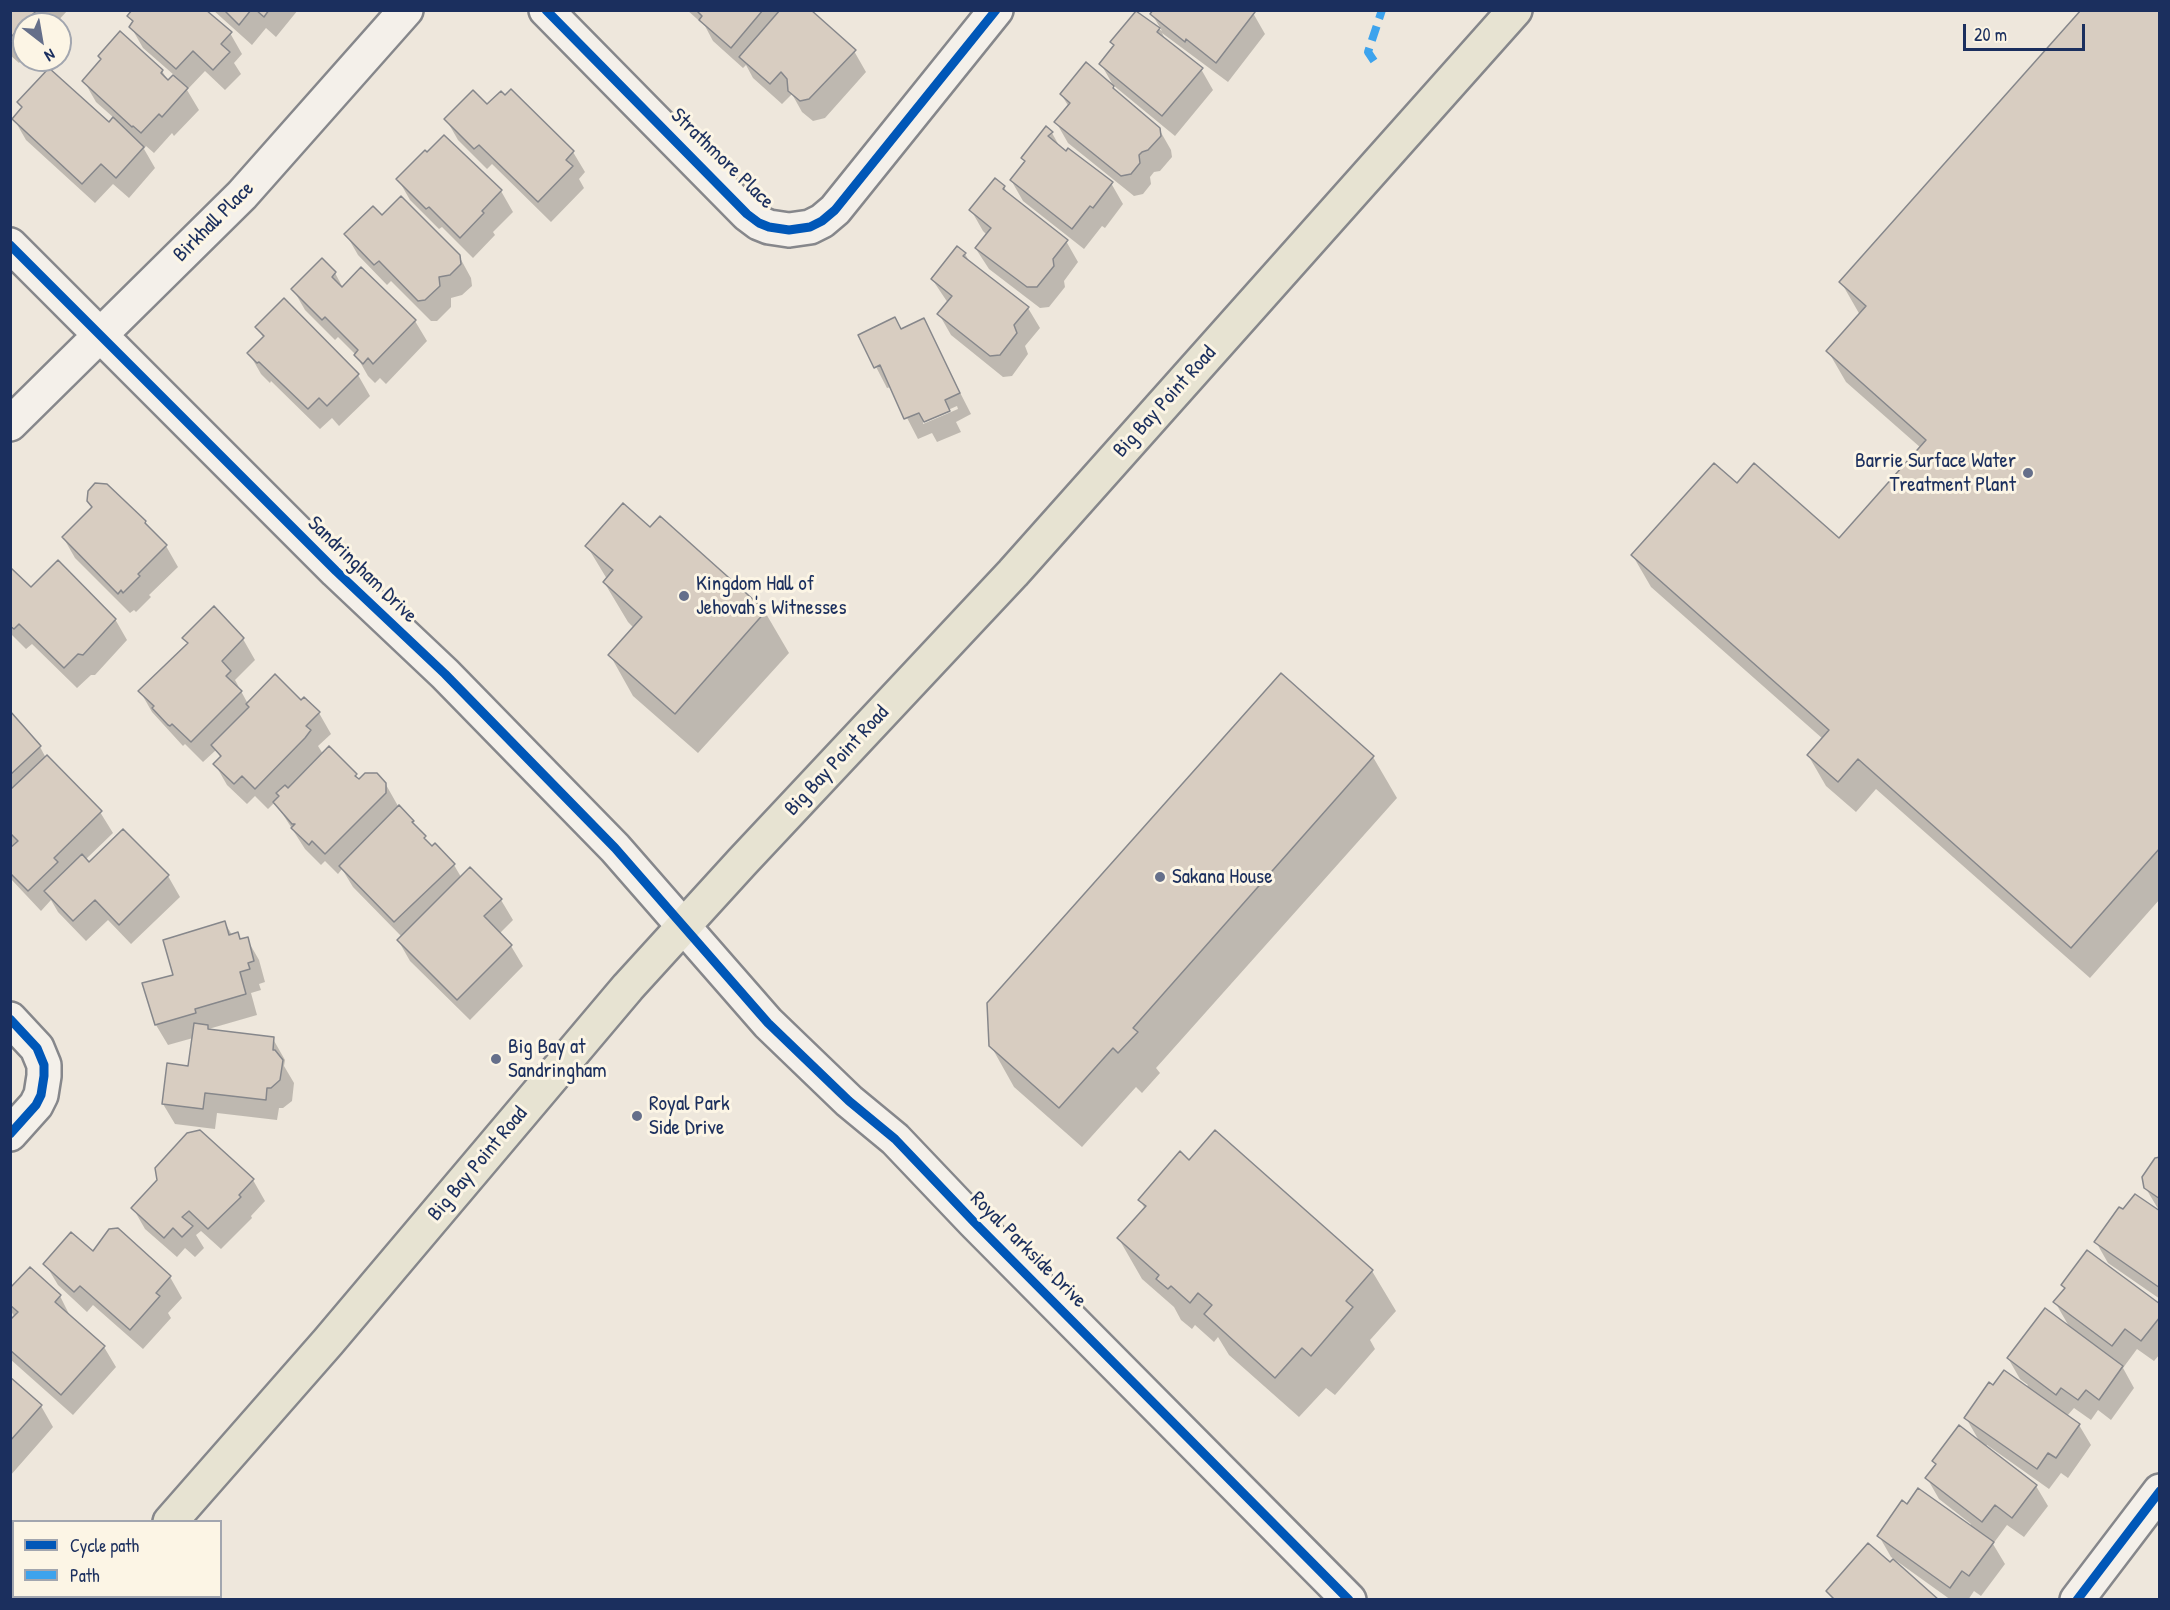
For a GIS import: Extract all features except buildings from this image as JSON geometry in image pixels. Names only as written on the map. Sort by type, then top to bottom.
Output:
[{"type":"main road","name":"Big Bay Point Road","points":[[171,1520],[328,1342],[620,996],[1013,573],[1515,10]]},
{"type":"street","name":"Birkhall Place","points":[[10,424],[242,195],[406,10]]},
{"type":"street","name":"Strathmore Place","points":[[546,10],[747,214],[769,227],[789,230],[810,227],[835,210],[996,10]]},
{"type":"street","name":"Sandringham Drive","points":[[10,245],[336,572],[445,674],[615,848],[684,926]]},
{"type":"street","name":"Royal Parkside Drive","points":[[684,926],[768,1023],[849,1101],[895,1138],[974,1222],[1349,1599]]},
{"type":"street","points":[[10,1019],[36,1046],[43,1062],[44,1072],[44,1086],[38,1102],[10,1134]]},
{"type":"street","points":[[2077,1599],[2160,1491]]},
{"type":"marked path","points":[[1374,61],[1368,52],[1382,10]]},
{"type":"cycle path","points":[[546,10],[747,214],[769,227],[789,230],[810,227],[835,210],[996,10]]},
{"type":"cycle path","points":[[10,245],[336,571],[445,674],[615,848],[768,1023],[849,1101],[895,1139],[974,1222],[1349,1600]]},
{"type":"cycle path","points":[[10,1019],[37,1048],[44,1065],[41,1095],[36,1105],[10,1134]]},
{"type":"cycle path","points":[[2077,1600],[2160,1491]]},
{"type":"place","name":"Barrie Surface Water Treatment Plant","points":[[2028,473]]},
{"type":"place","name":"Kingdom Hall of Jehovah's Witnesses","points":[[684,596]]},
{"type":"place","name":"Sakana House","points":[[1160,877]]},
{"type":"place","name":"Big Bay at Sandringham","points":[[496,1059]]},
{"type":"place","name":"Royal Park Side Drive","points":[[637,1116]]}]
